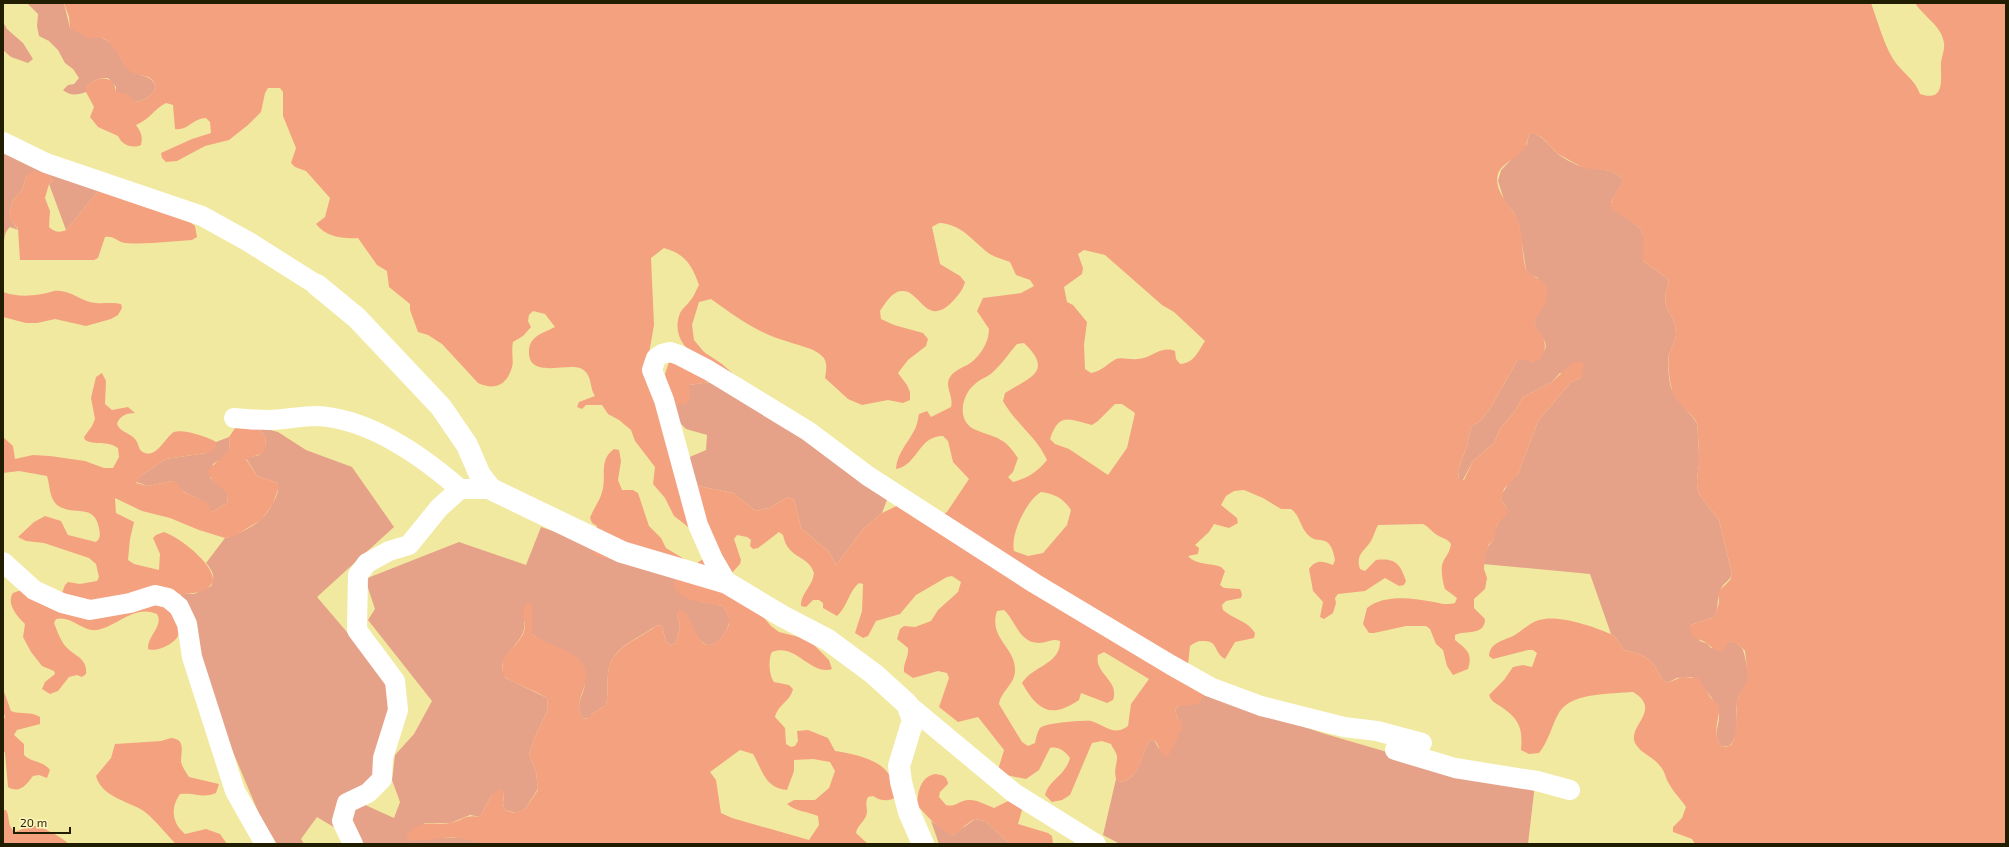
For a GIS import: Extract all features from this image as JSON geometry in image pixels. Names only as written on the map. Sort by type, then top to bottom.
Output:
[{"type":"street","points":[[3,142],[46,163],[202,216],[285,264],[317,286],[357,318],[441,407],[467,445],[480,475],[491,489]]},
{"type":"street","points":[[727,583],[713,559],[698,525],[664,400],[652,370],[656,358],[662,354],[670,352],[679,355],[728,382],[808,431],[868,476],[933,520],[1034,583],[1171,665],[1210,686],[1261,706],[1344,727],[1377,731],[1422,743]]},
{"type":"street","points":[[234,418],[268,420],[316,416],[341,419],[388,438],[434,466],[460,489],[491,489],[622,552],[727,583],[782,616],[828,640],[874,674],[907,704],[1014,793],[1096,844]]},
{"type":"street","points":[[353,844],[342,821],[347,803],[368,793],[382,779],[383,758],[398,710],[395,682],[357,630],[358,575],[367,563],[389,551],[408,545],[439,508],[460,489]]},
{"type":"street","points":[[3,562],[34,590],[62,603],[90,610],[130,603],[155,595],[168,598],[179,607],[187,624],[192,657],[235,791],[265,844]]},
{"type":"street","points":[[907,704],[913,720],[899,766],[901,782],[909,812],[924,844]]},
{"type":"street","points":[[1344,727],[1394,749],[1455,768],[1530,779],[1570,790]]},
{"type":"shaded area","points":[[27,3],[64,3],[70,28],[95,35],[108,41],[130,70],[148,78],[154,83],[156,87],[152,93],[147,98],[135,102],[116,92],[116,87],[108,78],[94,81],[86,87],[86,92],[83,93],[74,94],[63,90],[68,85],[74,84],[79,78],[73,69],[65,63],[58,50],[49,41],[39,36],[37,26],[38,14]]},
{"type":"shaded area","points":[[64,3],[1871,3],[1883,39],[1893,59],[1915,84],[1920,94],[1929,96],[1935,95],[1940,87],[1941,62],[1944,43],[1940,31],[1915,3],[2006,3],[2006,844],[1695,844],[1692,839],[1673,832],[1673,827],[1682,818],[1686,807],[1670,786],[1662,768],[1640,750],[1635,743],[1634,737],[1645,712],[1645,705],[1633,692],[1594,695],[1574,700],[1560,711],[1539,753],[1529,754],[1521,750],[1520,729],[1516,720],[1512,715],[1493,702],[1489,695],[1504,680],[1513,667],[1523,665],[1532,667],[1537,653],[1533,650],[1528,650],[1493,659],[1489,656],[1494,645],[1513,636],[1539,620],[1565,620],[1585,624],[1611,634],[1615,637],[1624,650],[1646,657],[1667,683],[1682,677],[1698,678],[1711,698],[1719,705],[1716,731],[1718,741],[1721,746],[1726,747],[1731,745],[1734,740],[1737,701],[1748,678],[1745,651],[1738,644],[1729,641],[1724,650],[1721,652],[1695,638],[1690,630],[1690,625],[1715,617],[1719,602],[1718,592],[1730,580],[1732,574],[1719,520],[1699,494],[1697,479],[1699,463],[1697,424],[1693,417],[1675,397],[1671,385],[1668,357],[1675,340],[1676,331],[1673,318],[1665,299],[1669,282],[1667,278],[1643,261],[1643,234],[1641,229],[1611,208],[1612,200],[1620,186],[1622,178],[1611,171],[1589,169],[1579,166],[1559,155],[1541,136],[1533,134],[1529,134],[1524,149],[1503,166],[1498,174],[1497,180],[1503,198],[1514,213],[1519,224],[1526,270],[1528,273],[1543,282],[1548,288],[1546,303],[1534,320],[1537,329],[1544,340],[1545,349],[1542,356],[1534,362],[1518,359],[1490,409],[1480,421],[1471,427],[1467,446],[1458,470],[1459,480],[1464,480],[1473,461],[1494,443],[1500,429],[1515,411],[1523,397],[1552,382],[1572,363],[1582,362],[1584,366],[1581,378],[1571,382],[1538,421],[1518,474],[1504,489],[1501,500],[1507,508],[1507,513],[1497,525],[1493,541],[1489,544],[1485,554],[1484,569],[1487,578],[1485,589],[1474,599],[1474,608],[1485,619],[1484,624],[1482,628],[1474,632],[1455,635],[1455,640],[1468,652],[1470,659],[1468,669],[1453,675],[1447,666],[1443,650],[1436,644],[1430,629],[1426,626],[1406,626],[1369,633],[1363,624],[1367,608],[1390,599],[1408,598],[1444,604],[1455,603],[1457,598],[1445,589],[1442,576],[1442,565],[1449,552],[1451,544],[1448,541],[1437,535],[1423,524],[1378,525],[1371,541],[1361,553],[1359,560],[1360,569],[1365,571],[1376,560],[1392,561],[1399,566],[1401,570],[1406,581],[1404,585],[1399,586],[1385,578],[1365,591],[1338,594],[1335,598],[1336,603],[1333,613],[1324,619],[1320,617],[1323,602],[1313,591],[1309,569],[1317,562],[1333,565],[1335,560],[1330,545],[1327,542],[1312,538],[1308,535],[1296,514],[1291,509],[1281,509],[1263,498],[1244,490],[1234,491],[1226,496],[1221,505],[1237,518],[1238,523],[1229,528],[1214,524],[1209,532],[1195,545],[1199,548],[1198,554],[1188,556],[1195,561],[1221,567],[1225,571],[1220,585],[1224,588],[1240,589],[1242,594],[1241,598],[1226,601],[1222,605],[1223,610],[1252,629],[1255,633],[1254,638],[1235,642],[1225,659],[1211,642],[1199,641],[1190,646],[1188,665],[1203,696],[1198,704],[1178,706],[1175,710],[1178,719],[1182,723],[1182,728],[1169,755],[1165,756],[1163,754],[1154,740],[1149,741],[1137,770],[1128,779],[1121,782],[1116,779],[1115,771],[1117,757],[1111,744],[1102,741],[1092,743],[1070,795],[1062,800],[1052,802],[1045,795],[1050,785],[1068,764],[1070,758],[1066,753],[1059,748],[1050,748],[1039,770],[1026,779],[1001,774],[998,770],[1004,750],[978,717],[958,722],[939,707],[949,678],[947,673],[938,671],[913,678],[904,672],[908,648],[897,639],[900,629],[904,626],[915,627],[931,621],[938,610],[958,592],[961,582],[952,576],[947,577],[916,595],[900,614],[876,621],[868,636],[863,638],[855,633],[862,611],[863,584],[859,583],[856,586],[837,616],[823,608],[823,603],[819,600],[813,600],[806,607],[801,606],[802,598],[813,578],[814,573],[807,563],[789,549],[783,535],[779,532],[758,548],[753,549],[750,546],[751,540],[747,537],[737,535],[734,539],[741,560],[740,564],[729,576],[771,626],[779,632],[799,637],[813,644],[829,660],[832,669],[824,670],[817,668],[788,651],[780,650],[772,652],[770,667],[772,679],[774,682],[789,685],[793,689],[792,693],[779,709],[775,717],[785,728],[786,744],[791,747],[795,746],[798,741],[797,731],[808,730],[828,738],[835,751],[867,758],[881,766],[892,780],[896,797],[890,800],[884,800],[873,796],[868,797],[866,805],[867,814],[856,833],[868,844],[489,844],[454,837],[414,841],[409,840],[406,835],[417,826],[450,823],[470,816],[480,817],[491,796],[500,789],[504,792],[503,804],[505,810],[515,813],[525,809],[538,790],[536,772],[529,754],[535,737],[548,710],[547,698],[505,677],[502,668],[504,659],[525,630],[524,611],[528,602],[532,605],[532,634],[545,642],[572,654],[583,664],[586,671],[586,678],[579,705],[583,718],[588,719],[592,714],[606,705],[609,668],[617,653],[629,643],[657,625],[662,626],[666,642],[671,645],[676,643],[680,626],[677,614],[678,609],[688,616],[701,641],[705,644],[710,645],[715,643],[727,630],[729,619],[723,606],[692,600],[684,596],[678,592],[675,587],[675,580],[680,578],[594,555],[591,544],[597,526],[592,523],[590,518],[601,495],[604,463],[609,453],[614,449],[619,450],[621,461],[618,480],[622,490],[633,490],[638,493],[649,526],[661,538],[666,548],[694,565],[703,559],[699,539],[687,526],[674,516],[665,498],[653,484],[655,467],[635,441],[631,430],[619,420],[608,414],[602,405],[586,405],[582,409],[577,407],[579,402],[595,396],[588,375],[582,369],[576,367],[541,368],[535,365],[530,359],[529,350],[532,341],[542,333],[555,327],[545,314],[533,311],[529,315],[528,321],[531,327],[523,336],[513,342],[513,365],[504,382],[495,386],[478,383],[442,344],[428,335],[418,332],[410,310],[410,304],[389,287],[387,271],[377,265],[358,238],[335,236],[325,232],[316,224],[325,217],[330,198],[306,171],[295,167],[291,163],[296,148],[283,116],[283,92],[280,88],[268,88],[265,93],[261,112],[248,125],[229,140],[205,146],[177,161],[166,162],[162,158],[161,153],[192,139],[211,133],[210,122],[206,118],[201,119],[184,128],[175,129],[173,105],[166,103],[141,123],[136,125],[141,134],[142,142],[141,145],[134,147],[122,142],[118,136],[98,127],[90,117],[94,107],[86,92],[86,87],[90,83],[100,79],[109,80],[115,86],[116,92],[127,94],[135,102],[147,98],[156,87],[154,82],[148,77],[133,73],[129,70],[109,42],[98,38],[90,39],[70,28],[69,17]],"holes":[[[939,223],[947,224],[960,229],[989,254],[1010,262],[1016,275],[1030,280],[1034,286],[1021,293],[983,298],[977,311],[989,329],[988,338],[984,346],[973,361],[952,374],[948,380],[948,388],[952,403],[951,407],[931,417],[927,411],[919,414],[915,429],[898,458],[896,469],[909,462],[923,445],[935,437],[943,436],[948,441],[953,462],[969,479],[947,512],[941,516],[907,501],[882,513],[864,528],[836,565],[829,552],[801,528],[794,500],[788,497],[769,508],[756,511],[733,493],[698,486],[648,359],[654,325],[651,258],[664,248],[671,250],[687,261],[694,272],[699,285],[693,298],[680,313],[677,326],[680,337],[686,347],[705,363],[739,379],[722,364],[704,352],[694,340],[692,325],[699,302],[711,299],[758,330],[778,339],[812,349],[820,354],[826,362],[825,378],[848,399],[862,405],[888,400],[903,403],[910,400],[910,392],[907,385],[898,373],[908,360],[926,346],[928,339],[923,333],[894,325],[881,319],[880,311],[892,295],[902,291],[909,292],[930,310],[937,311],[945,308],[959,294],[965,282],[960,276],[940,264],[932,227]],[[1084,250],[1105,255],[1162,305],[1174,312],[1205,341],[1198,353],[1189,362],[1180,364],[1176,359],[1175,351],[1164,350],[1142,358],[1116,359],[1101,369],[1091,373],[1085,369],[1084,345],[1087,322],[1073,305],[1067,302],[1064,287],[1082,274],[1083,268],[1078,254]],[[1024,343],[1033,353],[1037,361],[1038,367],[1035,373],[1030,378],[1005,393],[1003,401],[1038,444],[1047,460],[1032,474],[1013,482],[1008,477],[1013,472],[1018,458],[1013,451],[1000,439],[976,430],[970,426],[965,421],[963,415],[964,401],[970,389],[977,382],[993,372],[1017,344]],[[1115,404],[1122,404],[1135,413],[1127,448],[1108,475],[1069,449],[1055,444],[1050,439],[1053,430],[1061,421],[1071,420],[1092,425]],[[1041,492],[1055,495],[1065,502],[1071,510],[1067,525],[1043,553],[1028,556],[1014,551],[1013,544],[1017,527],[1030,502]],[[1004,610],[1018,631],[1032,642],[1042,643],[1054,640],[1060,641],[1059,649],[1056,655],[1032,672],[1022,683],[1034,700],[1046,709],[1061,709],[1069,706],[1079,700],[1081,693],[1107,703],[1113,700],[1113,687],[1098,662],[1098,655],[1104,652],[1149,679],[1131,704],[1128,726],[1123,729],[1114,730],[1091,721],[1056,723],[1040,728],[1037,733],[1035,743],[1028,746],[1022,742],[999,704],[1002,695],[1013,680],[1015,671],[1011,655],[999,636],[995,621],[997,611]],[[740,750],[753,754],[769,782],[780,789],[787,790],[794,771],[794,760],[813,759],[830,762],[835,771],[829,788],[815,800],[794,800],[787,804],[794,809],[818,816],[819,825],[809,840],[732,818],[721,813],[716,780],[710,772]]]},
{"type":"shaded area","points":[[3,22],[7,29],[23,43],[33,59],[28,63],[11,57],[3,50]]},
{"type":"shaded area","points":[[1534,133],[1544,140],[1558,154],[1572,163],[1582,167],[1606,170],[1617,174],[1622,178],[1622,183],[1611,202],[1620,213],[1641,229],[1643,234],[1643,261],[1667,278],[1669,282],[1665,299],[1673,318],[1676,331],[1675,340],[1668,357],[1670,383],[1674,394],[1697,424],[1699,463],[1697,479],[1699,494],[1719,520],[1732,574],[1720,590],[1715,617],[1690,625],[1700,641],[1708,644],[1711,648],[1726,645],[1729,641],[1740,645],[1744,654],[1748,672],[1747,681],[1737,703],[1736,734],[1732,743],[1724,747],[1718,742],[1716,734],[1719,716],[1716,705],[1705,690],[1692,677],[1677,678],[1667,683],[1646,657],[1624,650],[1615,637],[1611,634],[1590,574],[1483,564],[1486,551],[1493,541],[1495,529],[1507,508],[1501,500],[1502,494],[1510,481],[1518,474],[1538,421],[1571,382],[1581,378],[1560,373],[1552,382],[1523,397],[1515,411],[1500,429],[1494,443],[1473,461],[1463,480],[1459,480],[1458,470],[1467,446],[1471,427],[1480,421],[1490,409],[1518,359],[1523,358],[1532,362],[1545,350],[1545,341],[1539,333],[1534,320],[1539,310],[1538,278],[1529,274],[1526,270],[1519,224],[1514,213],[1504,200],[1498,181],[1501,170],[1527,144],[1529,134]]},
{"type":"shaded area","points":[[3,147],[100,189],[66,230],[49,184],[53,181],[51,178],[38,174],[27,175],[22,190],[13,200],[9,213],[9,217],[18,230],[10,227],[7,230],[3,252]]},
{"type":"shaded area","points":[[34,171],[47,174],[53,181],[49,184],[45,198],[50,211],[49,227],[57,232],[66,230],[100,189],[180,214],[195,226],[197,237],[192,240],[142,244],[125,243],[111,237],[105,237],[98,258],[94,260],[20,260],[18,229],[9,218],[9,213],[13,200],[22,190],[27,175]]},
{"type":"shaded area","points":[[54,291],[65,292],[91,302],[121,304],[122,308],[118,315],[111,319],[86,326],[55,319],[37,323],[26,323],[3,317],[3,292],[28,296]]},
{"type":"shaded area","points":[[669,362],[699,372],[711,382],[689,385],[690,400],[684,405],[678,403],[671,406],[665,374]]},
{"type":"shaded area","points":[[102,373],[106,381],[105,404],[112,410],[128,407],[135,413],[124,416],[118,421],[117,424],[120,429],[135,439],[141,451],[148,454],[152,453],[171,434],[178,431],[195,434],[216,442],[214,450],[206,453],[166,459],[142,475],[136,483],[148,486],[172,481],[175,482],[184,492],[208,503],[212,512],[227,503],[228,495],[210,477],[208,470],[230,450],[229,437],[236,427],[255,426],[265,436],[266,445],[263,453],[246,459],[257,476],[277,483],[279,486],[273,504],[261,520],[234,536],[225,538],[199,530],[170,518],[142,511],[115,498],[116,513],[134,522],[130,539],[128,560],[134,564],[159,570],[160,554],[153,538],[164,532],[187,546],[203,560],[209,568],[213,582],[209,587],[199,592],[171,595],[169,611],[177,623],[179,632],[178,636],[172,643],[162,648],[152,650],[148,649],[148,644],[157,627],[159,618],[157,614],[141,612],[133,614],[105,628],[97,630],[87,629],[67,619],[56,619],[54,623],[59,636],[66,647],[82,660],[86,668],[86,674],[82,677],[77,675],[69,677],[58,691],[50,694],[42,689],[45,682],[55,674],[54,671],[42,666],[31,652],[23,637],[25,624],[13,610],[11,597],[13,593],[21,590],[62,593],[68,582],[80,584],[97,581],[99,577],[96,564],[89,558],[44,543],[26,541],[18,537],[34,522],[45,516],[61,521],[68,535],[96,542],[100,534],[99,528],[93,515],[88,512],[63,508],[54,502],[47,476],[19,471],[3,473],[3,437],[13,446],[15,459],[33,455],[50,456],[85,461],[104,468],[113,468],[119,457],[118,448],[109,444],[89,442],[85,440],[84,437],[95,419],[91,398],[96,377]]},
{"type":"shaded area","points":[[711,382],[760,405],[887,500],[882,513],[864,528],[836,565],[829,552],[801,528],[794,500],[788,497],[769,508],[756,511],[733,493],[698,486],[685,459],[706,450],[707,435],[686,429],[670,413],[671,406],[678,403],[689,385]]},
{"type":"shaded area","points":[[255,426],[278,432],[306,450],[352,467],[394,527],[317,597],[382,673],[394,713],[373,781],[363,804],[394,818],[400,802],[392,780],[395,755],[414,734],[432,701],[368,620],[375,609],[365,579],[459,542],[526,565],[541,527],[591,544],[612,559],[680,578],[701,602],[723,606],[729,618],[728,627],[722,637],[714,644],[705,644],[696,635],[687,615],[677,614],[680,626],[676,643],[671,645],[666,642],[662,626],[657,625],[629,642],[617,653],[609,668],[606,705],[592,714],[589,719],[583,718],[579,709],[579,704],[585,686],[583,665],[571,655],[532,634],[532,629],[524,621],[524,629],[521,636],[506,656],[502,670],[506,678],[547,698],[548,710],[535,737],[529,754],[536,772],[538,789],[525,809],[516,813],[505,810],[503,804],[504,792],[491,796],[480,817],[470,815],[451,823],[424,823],[443,838],[460,837],[489,844],[356,844],[350,837],[317,817],[301,839],[304,844],[277,844],[262,821],[220,721],[180,593],[194,594],[211,586],[213,574],[206,563],[225,538],[233,536],[256,523],[270,509],[276,498],[278,487],[277,483],[257,476],[246,458],[259,455],[266,445],[265,436]]},
{"type":"shaded area","points":[[229,437],[230,450],[223,458],[213,464],[210,478],[224,488],[228,495],[227,503],[212,512],[202,501],[183,491],[176,483],[172,481],[148,486],[136,482],[142,475],[166,459],[206,453],[216,446],[216,442]]},
{"type":"shaded area","points":[[3,689],[11,711],[33,714],[40,717],[40,724],[17,730],[14,735],[24,744],[24,755],[27,758],[44,765],[50,770],[47,778],[39,775],[33,776],[22,788],[16,790],[8,787],[5,753],[3,750],[3,721],[5,717],[3,711]]},
{"type":"shaded area","points":[[1201,691],[1322,733],[1428,764],[1535,784],[1528,844],[1120,844],[1103,835],[1116,779],[1121,782],[1133,776],[1149,741],[1154,740],[1159,749],[1178,719],[1175,710],[1178,706],[1201,700]]},
{"type":"shaded area","points":[[171,738],[176,739],[181,743],[181,762],[189,777],[219,784],[216,793],[211,795],[180,794],[174,810],[177,825],[185,834],[206,829],[220,834],[227,844],[175,843],[146,813],[115,797],[99,783],[96,776],[111,758],[115,744],[161,741]]},
{"type":"shaded area","points":[[935,774],[944,776],[947,779],[948,784],[940,792],[939,797],[946,805],[949,806],[967,800],[973,800],[994,808],[1012,799],[1022,810],[1018,824],[1048,833],[1052,836],[1053,844],[1010,844],[985,821],[975,819],[953,835],[947,832],[933,822],[917,805],[919,790],[923,782],[926,778]]},
{"type":"shaded area","points":[[3,810],[6,810],[12,830],[15,832],[31,826],[36,826],[59,837],[68,844],[3,844]]},
{"type":"shaded area","points":[[975,819],[985,821],[1010,844],[939,844],[931,821],[953,835]]}]
